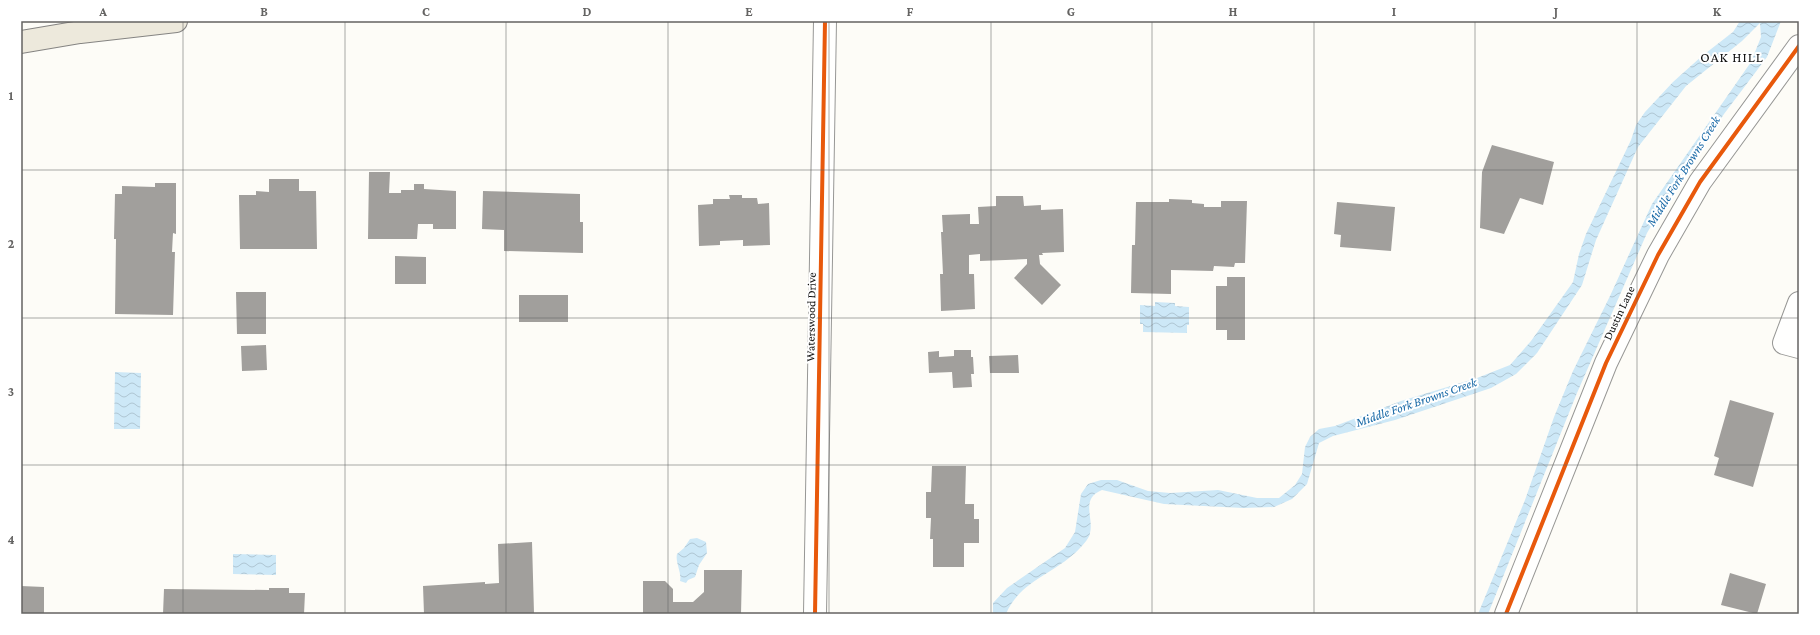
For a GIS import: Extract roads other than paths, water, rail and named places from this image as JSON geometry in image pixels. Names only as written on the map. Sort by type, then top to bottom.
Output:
[{"type":"main road","points":[[21,42],[80,26],[176,21]]},
{"type":"street","name":"Waterswood Drive","points":[[815,614],[825,21]]},
{"type":"street","name":"Dustin Lane","points":[[1506,614],[1606,363],[1658,255],[1700,182],[1799,46]]},
{"type":"street","points":[[1799,303],[1784,343],[1799,347]]},
{"type":"water","name":"Middle Fork Browns Creek","points":[[1740,21],[1781,21],[1767,57],[1724,114],[1668,197],[1647,233],[1577,393],[1488,614],[1478,614],[1525,500],[1554,417],[1573,371],[1610,296],[1652,204],[1751,62],[1761,37],[1760,23],[1742,41],[1686,86],[1638,147],[1596,240],[1582,285],[1537,353],[1516,374],[1491,388],[1395,420],[1333,436],[1319,443],[1307,484],[1292,499],[1274,507],[1243,508],[1164,504],[1102,490],[1091,498],[1089,509],[1091,527],[1090,535],[1083,545],[1071,557],[1029,585],[1020,593],[1006,614],[993,614],[993,603],[1007,588],[1065,548],[1075,532],[1081,494],[1088,484],[1101,480],[1117,480],[1148,491],[1170,493],[1218,490],[1257,498],[1279,498],[1295,485],[1302,474],[1305,447],[1310,437],[1319,429],[1335,426],[1401,401],[1477,378],[1510,365],[1531,341],[1573,282],[1579,254],[1586,234],[1631,140],[1636,125],[1645,112],[1673,82],[1702,56],[1733,32]]},
{"type":"water","points":[[1155,302],[1175,303],[1175,306],[1189,307],[1189,325],[1187,325],[1187,333],[1143,332],[1143,324],[1140,324],[1140,305],[1155,306]]},
{"type":"water","points":[[115,372],[141,373],[140,429],[114,429]]},
{"type":"water","points":[[697,538],[706,542],[707,553],[699,565],[695,577],[688,580],[686,583],[680,581],[677,554],[684,548],[690,539]]},
{"type":"water","points":[[233,554],[276,555],[276,575],[233,574]]},
{"type":"district","name":"OAK HILL","points":[[1732,57]]}]
